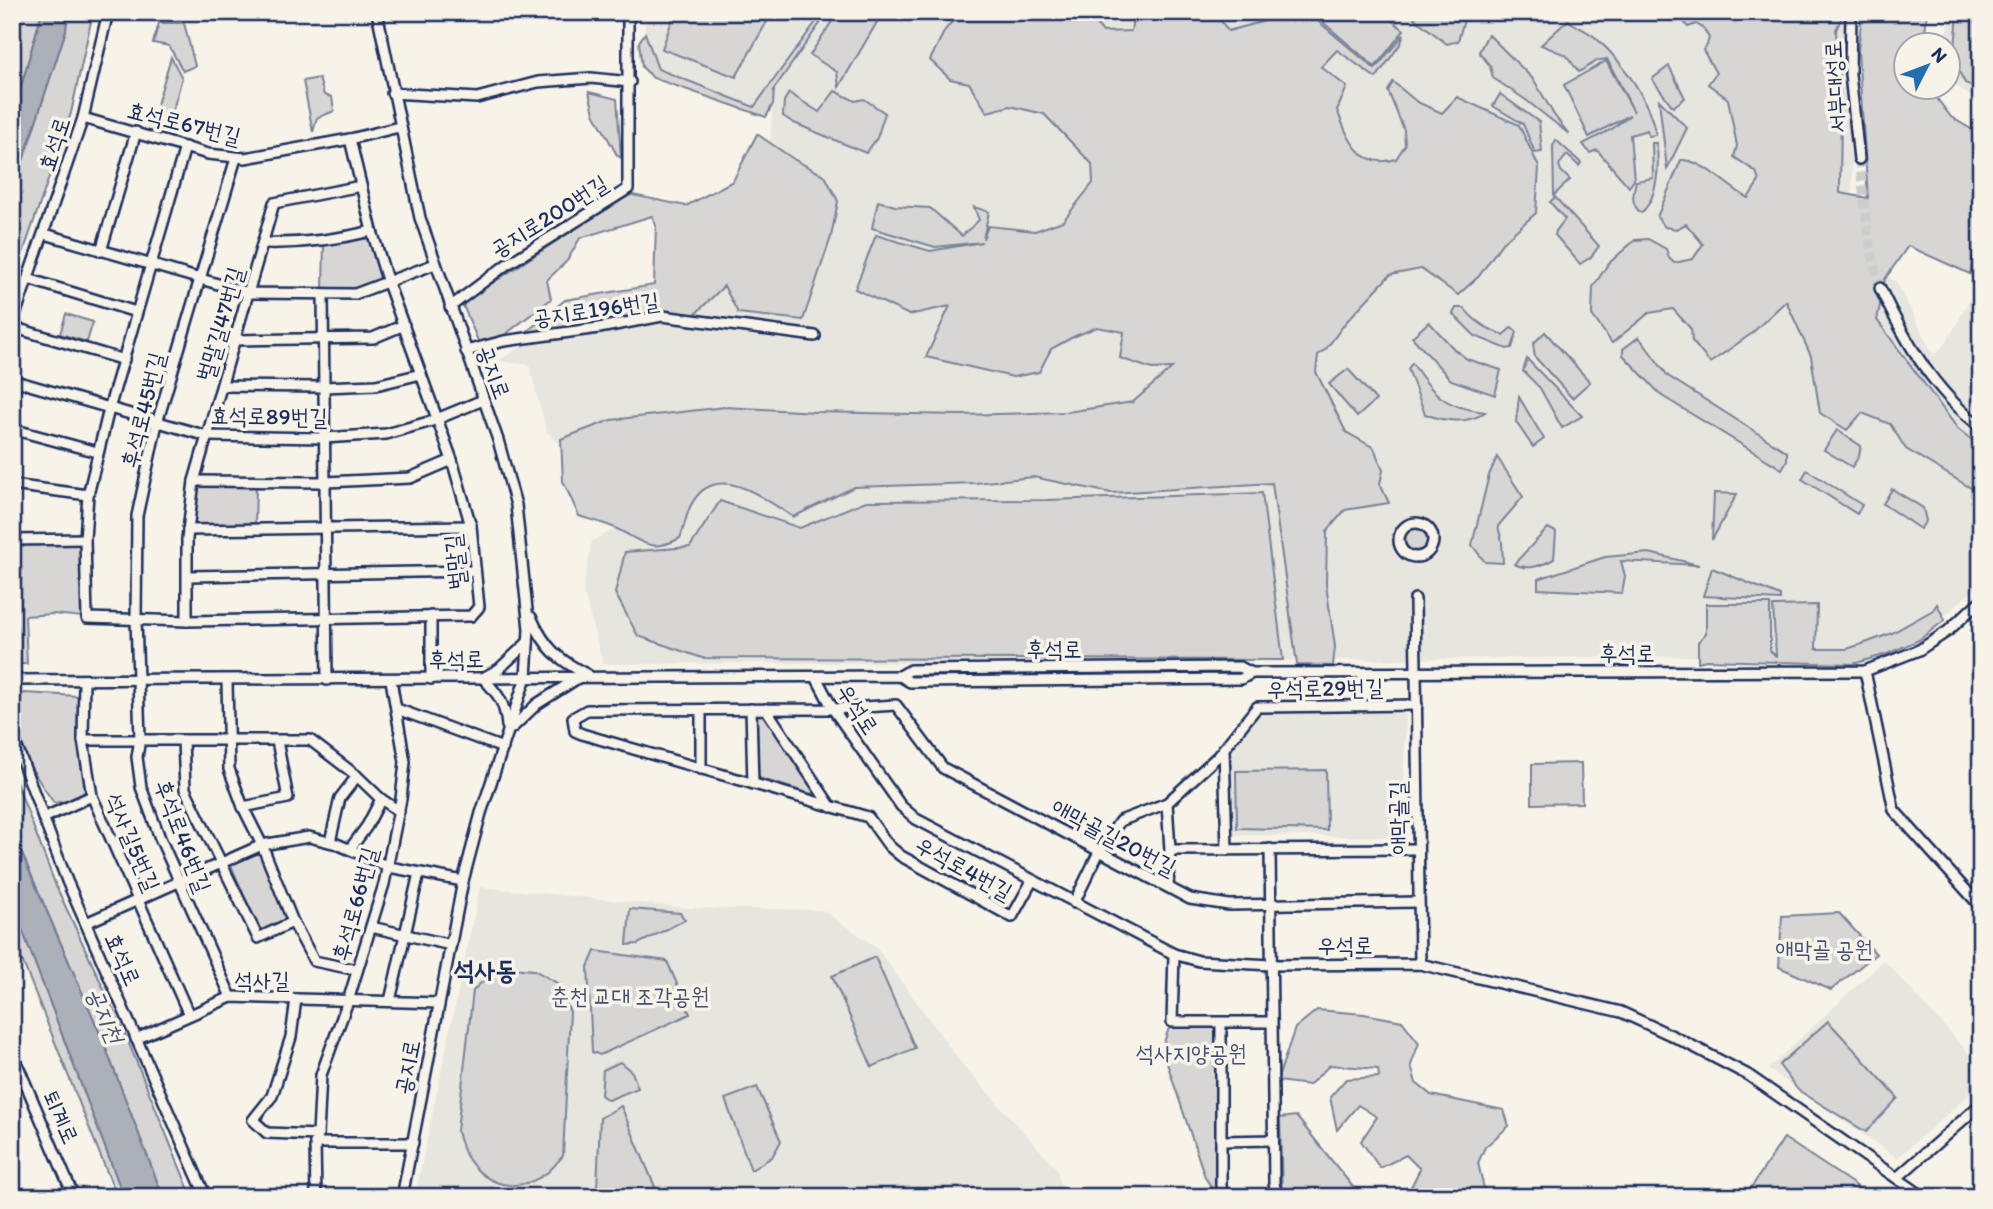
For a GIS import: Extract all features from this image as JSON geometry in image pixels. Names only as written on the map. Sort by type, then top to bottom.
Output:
[{"type":"street","name":"효석로","points":[[12,325],[83,118],[108,12]]},
{"type":"street","name":"공지로","points":[[376,12],[420,218],[498,440],[516,505],[528,642],[526,677],[481,813],[463,881],[402,1197]]},
{"type":"street","name":"공지로200번길","points":[[450,307],[506,265],[628,189],[628,12]]},
{"type":"street","name":"서부대성로","points":[[1851,12],[1850,74],[1859,159]]},
{"type":"street","points":[[392,93],[477,98],[538,82],[591,78],[630,82]]},
{"type":"street","name":"효석로67번길","points":[[83,118],[208,154],[236,158],[350,139],[399,127]]},
{"type":"street","points":[[101,251],[136,132]]},
{"type":"street","name":"벌말길","points":[[185,146],[97,452],[88,495],[85,539],[87,618],[187,621],[471,616],[479,607],[471,526],[452,460],[388,283],[372,231],[350,139]]},
{"type":"street","name":"후석로45번길","points":[[139,680],[136,619],[137,516],[158,423],[198,279],[236,158]]},
{"type":"street","name":"벌말길47번길","points":[[187,621],[188,530],[194,481],[274,203],[361,186]]},
{"type":"street","name":"벌말길47번길","points":[[263,243],[303,244],[372,231]]},
{"type":"street","points":[[45,233],[249,293],[355,294],[435,264]]},
{"type":"street","points":[[28,279],[136,312]]},
{"type":"street","points":[[1880,288],[1902,335],[1925,371],[1967,416],[1981,427]]},
{"type":"street","points":[[323,294],[327,680]]},
{"type":"street","name":"공지로196번길","points":[[466,351],[504,341],[662,316],[815,336]]},
{"type":"street","points":[[12,325],[124,360]]},
{"type":"street","points":[[235,340],[373,338],[404,325]]},
{"type":"street","points":[[222,386],[376,386],[421,373]]},
{"type":"street","name":"효석로89번길","points":[[12,380],[207,436],[324,438],[386,434],[436,419],[484,400]]},
{"type":"street","points":[[12,429],[97,452]]},
{"type":"street","points":[[194,481],[326,482],[410,478],[452,460]]},
{"type":"street","points":[[12,485],[88,495]]},
{"type":"street","points":[[1417,523],[1428,528],[1433,545],[1424,556],[1414,558],[1399,547],[1399,535],[1406,526],[1417,523]]},
{"type":"street","points":[[188,530],[471,526]]},
{"type":"street","points":[[12,540],[85,539]]},
{"type":"street","points":[[188,576],[475,571]]},
{"type":"street","name":"애막골길","points":[[1415,599],[1420,964]]},
{"type":"street","name":"후석로","points":[[12,680],[816,677],[900,676],[910,670],[924,669],[1241,667],[1252,673],[1865,671],[1919,650],[1948,631],[1981,600]]},
{"type":"street","points":[[527,610],[545,645],[569,666],[593,677]]},
{"type":"street","points":[[431,616],[431,679]]},
{"type":"street","points":[[508,732],[505,707],[483,678],[499,669],[528,642]]},
{"type":"street","points":[[1865,671],[1894,810],[1981,907]]},
{"type":"street","points":[[508,732],[537,704],[579,677]]},
{"type":"street","name":"우석로","points":[[816,677],[833,709],[901,806],[916,819],[1174,954],[1199,961],[1271,965],[1420,964],[1621,1012],[1748,1075],[1924,1197]]},
{"type":"street","name":"석사길5번길","points":[[84,680],[83,740],[92,796],[136,901],[189,1016]]},
{"type":"street","name":"후석로46번길","points":[[139,680],[140,739],[137,757],[141,787],[179,881],[231,997]]},
{"type":"street","name":"후석로66번길","points":[[316,1197],[321,1075],[348,1001],[389,867],[388,860],[399,811],[405,762],[391,680]]},
{"type":"street","points":[[227,681],[229,769],[293,922],[314,961],[357,970]]},
{"type":"street","name":"애막골길20번길","points":[[833,709],[896,705],[943,768],[1190,899],[1229,905],[1418,902]]},
{"type":"street","name":"우석로29번길","points":[[1074,903],[1099,852],[1120,821],[1167,803],[1224,748],[1257,707],[1417,705]]},
{"type":"street","points":[[397,709],[503,748]]},
{"type":"street","points":[[751,709],[753,784]]},
{"type":"street","points":[[766,709],[831,807]]},
{"type":"street","name":"우석로4번길","points":[[833,709],[587,710],[573,718],[575,731],[582,734],[867,817],[889,846],[901,856],[1012,917],[1032,881]]},
{"type":"street","points":[[701,710],[701,769]]},
{"type":"street","name":"효석로","points":[[12,734],[86,923],[206,1197]]},
{"type":"street","points":[[83,740],[310,740],[399,811]]},
{"type":"street","points":[[183,740],[185,789],[258,938],[293,922]]},
{"type":"street","points":[[243,807],[288,797],[277,741]]},
{"type":"street","points":[[1224,748],[1227,850]]},
{"type":"street","points":[[330,842],[340,798],[357,776]]},
{"type":"street","points":[[43,818],[92,796]]},
{"type":"street","points":[[350,849],[367,826],[381,799]]},
{"type":"street","points":[[1167,803],[1170,850],[1168,887]]},
{"type":"street","points":[[86,923],[262,845],[309,837],[350,849],[389,867],[463,881]]},
{"type":"street","points":[[1270,849],[1276,1197]]},
{"type":"street","points":[[1170,850],[1418,849]]},
{"type":"street","points":[[390,1001],[403,934],[419,873]]},
{"type":"street","points":[[371,927],[451,944]]},
{"type":"street","points":[[1174,954],[1172,1022],[1271,1022]]},
{"type":"street","name":"석사길","points":[[136,1039],[231,997],[439,1003]]},
{"type":"street","points":[[296,999],[291,1037],[272,1096],[253,1120],[267,1133],[317,1139],[413,1143]]},
{"type":"street","points":[[1221,1023],[1223,1197]]},
{"type":"street","name":"퇴계로","points":[[12,1052],[74,1197]]},
{"type":"street","points":[[1898,1177],[1981,1104]]},
{"type":"street","points":[[1221,1141],[1273,1140]]},
{"type":"shaded area","points":[[42,12],[67,12],[66,30],[12,194],[12,119]]},
{"type":"shaded area","points":[[645,12],[820,12],[754,107],[658,69],[645,33]]},
{"type":"shaded area","points":[[825,12],[1850,12],[1853,252],[1897,283],[1934,356],[1948,340],[1981,278],[1981,583],[1941,619],[1843,656],[1710,659],[1690,656],[603,664],[583,590],[592,541],[625,524],[574,456],[547,432],[529,365],[498,361],[562,322],[695,279],[770,146],[774,89]]},
{"type":"shaded area","points":[[1950,12],[1981,12],[1981,105],[1962,90],[1962,32],[1947,32]]},
{"type":"shaded area","points":[[1258,710],[1406,714],[1401,837],[1233,835],[1229,747]]},
{"type":"shaded area","points":[[12,831],[101,1036],[163,1197],[124,1197],[12,903]]},
{"type":"shaded area","points":[[480,887],[689,908],[822,910],[876,947],[962,1064],[1057,1169],[1063,1197],[415,1197]]},
{"type":"shaded area","points":[[1884,960],[1981,1067],[1981,1084],[1897,1158],[1768,1069]]},
{"type":"green space","points":[[18,12],[42,12],[12,119],[12,34]]},
{"type":"green space","points":[[68,12],[93,12],[71,113],[12,285],[12,194],[66,30]]},
{"type":"green space","points":[[675,12],[761,12],[770,16],[736,77],[662,49]]},
{"type":"green space","points":[[823,12],[828,12],[774,89],[773,104],[766,117],[653,78],[642,67],[639,42],[645,33],[658,69],[754,107]]},
{"type":"green space","points":[[838,12],[883,12],[839,87],[837,72],[810,55]]},
{"type":"green space","points":[[960,12],[1086,12],[1103,32],[1131,31],[1134,12],[1269,12],[1256,16],[1217,15],[1228,31],[1298,12],[1307,12],[1375,69],[1404,34],[1401,43],[1376,78],[1337,50],[1321,67],[1347,87],[1337,110],[1351,141],[1364,156],[1383,161],[1396,159],[1405,145],[1404,130],[1388,91],[1393,82],[1417,102],[1442,113],[1457,97],[1519,125],[1539,167],[1536,213],[1502,243],[1479,276],[1458,295],[1421,269],[1390,275],[1318,355],[1316,372],[1346,432],[1374,448],[1383,470],[1380,484],[1389,503],[1345,510],[1327,531],[1326,585],[1335,646],[1333,666],[1297,665],[1272,483],[1111,493],[1033,477],[976,483],[854,487],[793,517],[739,486],[712,485],[700,493],[690,507],[680,538],[661,545],[647,544],[612,527],[579,516],[563,481],[561,439],[611,420],[725,407],[960,415],[1067,412],[1133,402],[1172,368],[1152,369],[1120,358],[1124,332],[1097,327],[1051,349],[1039,372],[1013,377],[926,357],[950,306],[909,315],[855,289],[876,235],[930,251],[982,242],[935,247],[872,228],[878,201],[895,206],[930,208],[962,236],[979,220],[974,207],[989,212],[983,239],[988,226],[1035,231],[1063,221],[1093,183],[1092,164],[1044,114],[1010,106],[987,112],[969,83],[950,79],[930,60],[945,30]]},
{"type":"green space","points":[[1311,12],[1381,12],[1404,30],[1375,67]]},
{"type":"green space","points":[[1418,12],[1459,12],[1464,20],[1458,41],[1447,44],[1414,18]]},
{"type":"green space","points":[[1676,12],[1844,12],[1836,30],[1841,106],[1840,193],[1868,198],[1858,51],[1862,12],[1927,12],[1925,32],[1892,32],[1892,102],[1940,102],[1951,117],[1981,135],[1981,221],[1970,274],[1908,246],[1885,279],[1877,320],[1958,429],[1981,447],[1981,494],[1906,449],[1890,424],[1862,413],[1847,430],[1820,413],[1811,356],[1786,301],[1751,334],[1710,363],[1692,341],[1691,329],[1673,309],[1649,313],[1612,343],[1592,315],[1593,287],[1608,264],[1635,240],[1648,239],[1666,249],[1674,263],[1693,259],[1703,244],[1686,224],[1676,229],[1665,227],[1657,217],[1681,160],[1706,169],[1748,198],[1759,181],[1756,172],[1734,157],[1737,146],[1728,99],[1708,84],[1716,73],[1703,50],[1709,38],[1703,28],[1696,24],[1688,27]]},
{"type":"green space","points":[[1958,12],[1981,12],[1981,90],[1965,83],[1962,77],[1962,32],[1956,32]]},
{"type":"green space","points":[[1568,20],[1596,38],[1616,59],[1634,82],[1647,107],[1656,135],[1648,136],[1647,130],[1630,135],[1634,180],[1629,187],[1597,150],[1590,153],[1583,144],[1612,129],[1630,115],[1589,137],[1564,85],[1606,61],[1634,112],[1607,59],[1597,61],[1579,72],[1566,55],[1541,45]]},
{"type":"green space","points":[[159,23],[184,23],[195,66],[183,71],[169,46],[153,43]]},
{"type":"green space","points":[[1488,34],[1534,80],[1554,115],[1569,134],[1493,78],[1490,66],[1479,52]]},
{"type":"green space","points":[[171,57],[182,78],[167,131],[151,125]]},
{"type":"green space","points":[[1669,66],[1685,98],[1673,107],[1652,79]]},
{"type":"green space","points":[[319,78],[324,95],[332,97],[334,111],[317,118],[313,132],[303,81]]},
{"type":"green space","points":[[835,91],[855,101],[864,99],[885,113],[877,138],[866,153],[783,116],[784,101],[789,93],[819,112]]},
{"type":"green space","points":[[589,92],[617,99],[621,158],[594,113]]},
{"type":"green space","points":[[1500,94],[1539,122],[1542,152],[1535,153],[1523,124],[1493,106]]},
{"type":"green space","points":[[1659,100],[1687,128],[1667,169]]},
{"type":"green space","points":[[757,134],[795,160],[825,176],[838,201],[831,237],[803,320],[738,313],[724,286],[689,320],[663,320],[512,344],[565,300],[654,285],[656,226],[652,216],[580,238],[567,261],[547,280],[551,299],[493,344],[481,348],[462,303],[628,194],[686,206],[733,181]]},
{"type":"green space","points":[[1556,140],[1581,163],[1579,166],[1567,155],[1559,165],[1570,180],[1554,195],[1553,146]]},
{"type":"green space","points":[[1652,143],[1656,143],[1657,152],[1656,181],[1651,199],[1641,213],[1634,202],[1634,190],[1636,181],[1653,178]]},
{"type":"green space","points":[[1555,197],[1599,246],[1591,257],[1580,264],[1555,235],[1565,219],[1550,202]]},
{"type":"green space","points":[[368,238],[384,284],[349,293],[323,290],[324,244]]},
{"type":"green space","points":[[1456,308],[1464,308],[1481,324],[1503,335],[1512,327],[1517,332],[1512,348],[1507,349],[1475,336],[1453,314]]},
{"type":"green space","points":[[66,314],[93,322],[87,342],[60,334]]},
{"type":"green space","points":[[1429,322],[1467,359],[1501,370],[1495,395],[1451,380],[1412,337]]},
{"type":"green space","points":[[1545,332],[1590,382],[1572,398],[1535,357],[1533,344]]},
{"type":"green space","points":[[1639,337],[1668,376],[1787,452],[1787,460],[1782,469],[1662,396],[1623,355],[1623,349]]},
{"type":"green space","points":[[1527,359],[1582,416],[1562,428],[1540,388],[1523,371]]},
{"type":"green space","points":[[1412,363],[1441,398],[1459,407],[1485,412],[1471,419],[1456,421],[1425,414],[1408,369]]},
{"type":"green space","points":[[1348,369],[1376,400],[1357,417],[1329,384]]},
{"type":"green space","points":[[1519,397],[1544,439],[1533,447],[1516,422]]},
{"type":"green space","points":[[1837,430],[1861,446],[1859,456],[1852,467],[1824,450]]},
{"type":"green space","points":[[1497,457],[1523,497],[1498,526],[1503,563],[1485,562],[1472,545],[1489,475]]},
{"type":"green space","points":[[1807,470],[1862,505],[1857,514],[1802,479]]},
{"type":"green space","points":[[197,485],[256,487],[255,526],[193,527],[192,504]]},
{"type":"green space","points":[[1892,489],[1923,508],[1926,521],[1920,529],[1883,504]]},
{"type":"green space","points":[[1262,493],[1283,660],[702,658],[638,636],[615,593],[625,552],[690,547],[720,501],[800,528],[866,501],[1047,500]]},
{"type":"green space","points":[[1714,493],[1737,494],[1712,540]]},
{"type":"green space","points":[[1416,528],[1426,532],[1430,542],[1426,552],[1416,556],[1406,552],[1402,542],[1406,532]]},
{"type":"green space","points":[[1548,528],[1556,532],[1554,559],[1534,567],[1514,564]]},
{"type":"green space","points":[[12,543],[80,543],[82,617],[53,614],[25,616],[27,664],[12,664]]},
{"type":"green space","points":[[1649,553],[1699,565],[1621,561],[1625,576],[1622,593],[1538,589],[1538,579],[1605,557]]},
{"type":"green space","points":[[1712,568],[1780,596],[1780,600],[1703,596]]},
{"type":"green space","points":[[1706,604],[1770,604],[1770,651],[1776,656],[1773,606],[1817,605],[1816,649],[1847,649],[1868,642],[1892,633],[1933,610],[1937,604],[1945,620],[1919,640],[1887,654],[1853,664],[1706,660],[1698,662],[1698,642],[1706,633]]},
{"type":"green space","points":[[24,693],[78,696],[86,789],[80,799],[54,803],[31,768],[20,744],[13,718],[12,704]]},
{"type":"green space","points":[[763,714],[816,790],[811,794],[756,777],[754,716]]},
{"type":"green space","points":[[1581,763],[1582,803],[1532,804],[1532,764]]},
{"type":"green space","points":[[1326,770],[1327,830],[1237,828],[1236,771]]},
{"type":"green space","points":[[12,771],[56,886],[128,1041],[192,1197],[163,1197],[101,1036],[12,831]]},
{"type":"green space","points":[[258,850],[287,918],[259,932],[231,865]]},
{"type":"green space","points":[[12,903],[124,1197],[117,1197],[12,935]]},
{"type":"green space","points":[[630,909],[680,913],[685,920],[638,944],[627,945]]},
{"type":"green space","name":"애막골 공원","points":[[1839,913],[1876,954],[1831,990],[1779,967],[1782,916]]},
{"type":"green space","name":"춘천 교대 조각공원","points":[[595,951],[667,961],[690,1014],[600,1055],[592,1052],[588,967]]},
{"type":"green space","points":[[875,957],[915,1048],[872,1067],[832,976]]},
{"type":"green space","points":[[510,968],[534,970],[557,983],[570,1012],[563,1156],[548,1172],[533,1181],[518,1185],[490,1180],[479,1171],[469,1160],[457,1131],[473,991],[490,976]]},
{"type":"green space","points":[[1317,1010],[1402,1021],[1419,1043],[1411,1065],[1416,1083],[1431,1095],[1504,1110],[1509,1126],[1485,1147],[1478,1163],[1486,1197],[1403,1197],[1408,1193],[1420,1169],[1406,1155],[1380,1168],[1361,1141],[1377,1117],[1358,1105],[1337,1130],[1330,1097],[1346,1079],[1379,1077],[1378,1069],[1330,1065],[1309,1085],[1277,1081],[1295,1028]]},
{"type":"green space","points":[[1828,1021],[1898,1098],[1866,1132],[1798,1090],[1779,1065]]},
{"type":"green space","name":"석사지양공원","points":[[1170,1025],[1212,1026],[1217,1030],[1217,1197],[1205,1177],[1162,1048]]},
{"type":"green space","points":[[620,1062],[632,1072],[638,1088],[608,1100],[601,1095],[603,1070]]},
{"type":"green space","points":[[757,1087],[781,1141],[772,1157],[751,1170],[725,1099]]},
{"type":"green space","points":[[621,1106],[658,1194],[604,1194],[597,1189],[600,1118]]},
{"type":"green space","points":[[1296,1116],[1361,1197],[1282,1197],[1280,1118]]},
{"type":"green space","points":[[1784,1138],[1867,1193],[1865,1197],[1745,1197]]},
{"type":"tunnel","points":[[1859,159],[1870,247],[1880,288]]},
{"type":"district","name":"석사동","points":[[485,970]]},
{"type":"water label","name":"공지천","points":[[105,1015]]}]
